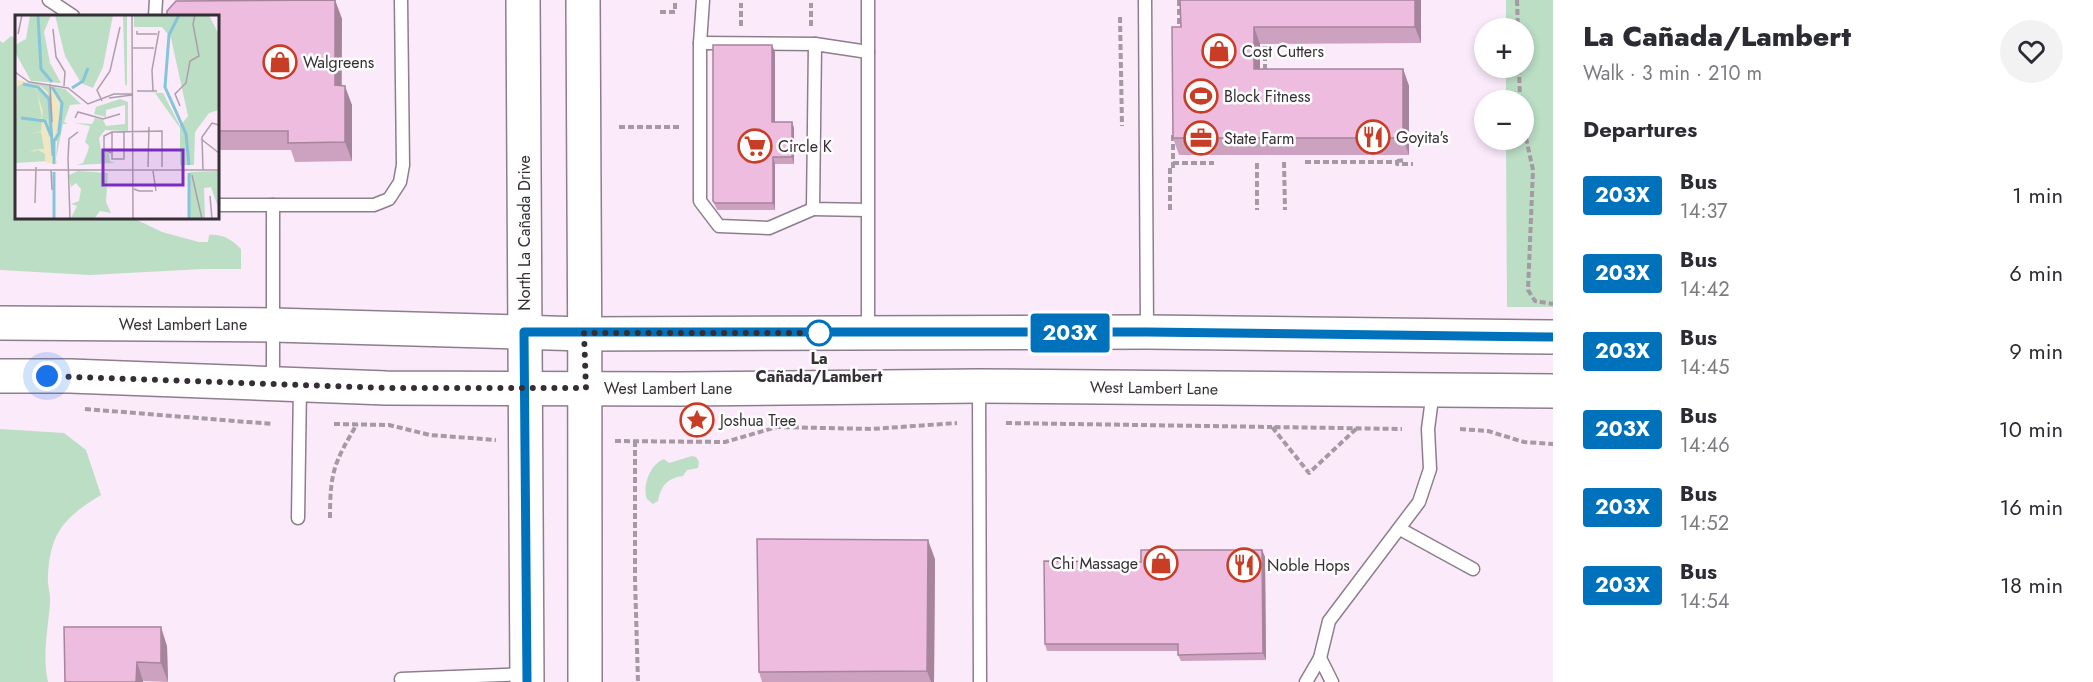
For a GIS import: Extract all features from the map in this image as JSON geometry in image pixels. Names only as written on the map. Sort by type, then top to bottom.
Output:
[{"type":"main road","name":"North La Cañada Drive","points":[[523,0],[527,678]]},
{"type":"main road","points":[[584,0],[585,682]]},
{"type":"main road","name":"West Lambert Lane","points":[[0,323],[274,325],[584,333],[1147,332],[1553,337]]},
{"type":"main road","name":"West Lambert Lane","points":[[0,376],[70,376],[386,388],[979,386],[1553,391]]},
{"type":"lane","points":[[49,0],[72,15]]},
{"type":"lane","points":[[155,15],[156,0]]},
{"type":"lane","points":[[219,205],[374,205],[389,199],[400,182],[403,165],[401,0]]},
{"type":"lane","points":[[703,0],[700,43],[700,201],[719,226],[769,228],[813,209],[867,210]]},
{"type":"lane","points":[[867,333],[868,0]]},
{"type":"lane","points":[[1145,0],[1147,332]]},
{"type":"lane","points":[[700,43],[815,44],[867,52]]},
{"type":"lane","points":[[813,209],[815,44]]},
{"type":"lane","points":[[273,205],[274,325],[286,385],[298,518]]},
{"type":"lane","points":[[979,386],[980,682]]},
{"type":"lane","points":[[1306,682],[1320,658],[1329,621],[1419,502],[1430,469],[1428,429],[1433,390]]},
{"type":"lane","points":[[1400,529],[1473,569]]},
{"type":"lane","points":[[1320,658],[1332,682]]},
{"type":"lane","points":[[401,679],[527,678]]},
{"type":"path","points":[[660,12],[675,12],[675,0]]},
{"type":"path","points":[[1172,31],[1179,31],[1179,0]]},
{"type":"path","points":[[1517,0],[1518,18]]},
{"type":"path","points":[[1120,17],[1122,126]]},
{"type":"path","points":[[1264,46],[1265,79]]},
{"type":"path","points":[[619,127],[700,127]]},
{"type":"path","points":[[1170,210],[1173,130]]},
{"type":"path","points":[[1529,150],[1533,170],[1528,290],[1535,301],[1553,304]]},
{"type":"path","points":[[1305,162],[1397,162],[1397,160],[1406,160]]},
{"type":"path","points":[[1284,162],[1285,210]]},
{"type":"path","points":[[1397,162],[1397,164],[1413,164]]},
{"type":"path","points":[[1172,167],[1214,163]]},
{"type":"path","points":[[1257,163],[1257,210]]},
{"type":"path","points":[[84,409],[273,424]]},
{"type":"path","points":[[626,441],[725,442],[777,427],[871,429],[957,423]]},
{"type":"path","points":[[1006,423],[1402,429]]},
{"type":"path","points":[[334,424],[389,425],[430,435],[494,440]]},
{"type":"path","points":[[330,518],[330,490],[334,466],[358,424]]},
{"type":"path","points":[[1272,427],[1309,475],[1356,429]]},
{"type":"path","points":[[1460,429],[1488,431],[1524,442],[1553,444]]},
{"type":"path","points":[[635,441],[638,682]]},
{"type":"green space","points":[[1506,0],[1553,0],[1553,307],[1507,307],[1506,150],[1534,150],[1534,90],[1506,90],[1506,78],[1534,78],[1534,18],[1506,18]]},
{"type":"green space","points":[[11,36],[15,38],[15,219],[135,219],[162,232],[199,242],[208,242],[209,235],[223,236],[241,249],[241,269],[90,275],[0,270],[0,41],[3,43]]},
{"type":"green space","points":[[0,429],[64,433],[86,450],[101,495],[69,519],[56,537],[52,548],[48,576],[50,600],[45,653],[48,682],[0,682]]},
{"type":"green space","points":[[692,456],[696,457],[699,462],[698,468],[687,470],[683,476],[669,481],[663,487],[658,501],[653,504],[647,499],[646,482],[651,470],[659,462],[664,459],[669,463]]},
{"type":"building","name":"Walgreens","points":[[335,0],[335,85],[345,86],[345,142],[288,143],[288,131],[219,131],[219,15],[167,15],[167,11],[176,1]]},
{"type":"building","points":[[1180,0],[1415,0],[1415,27],[1254,27],[1254,69],[1403,69],[1403,138],[1173,138],[1172,27],[1181,27]]},
{"type":"building","points":[[713,45],[772,45],[772,122],[792,122],[792,157],[773,157],[773,203],[715,203],[713,201]]},
{"type":"building","points":[[757,539],[928,540],[927,671],[759,672]]},
{"type":"building","points":[[1141,550],[1262,550],[1263,653],[1178,655],[1178,644],[1045,644],[1044,561],[1141,562]]},
{"type":"building","points":[[64,627],[161,627],[161,663],[137,662],[136,682],[65,682]]},
{"type":"bus line","name":"203X","points":[[527,682],[524,332],[1147,332],[1553,337]]},
{"type":"place","name":"Cost Cutters","points":[[1219,51]]},
{"type":"place","name":"Walgreens","points":[[280,62]]},
{"type":"place","name":"Block Fitness","points":[[1201,96]]},
{"type":"place","name":"Goyita's","points":[[1373,137]]},
{"type":"place","name":"State Farm","points":[[1201,138]]},
{"type":"place","name":"Circle K","points":[[755,146]]},
{"type":"place","name":"La Cañada/Lambert","points":[[819,333]]},
{"type":"place","name":"Joshua Tree","points":[[697,420]]},
{"type":"place","name":"Chi Massage","points":[[1161,563]]},
{"type":"place","name":"Noble Hops","points":[[1244,565]]},
{"type":"route","points":[[47,376],[386,388],[586,388],[584,333],[660,333],[824,333],[819,333]]}]
